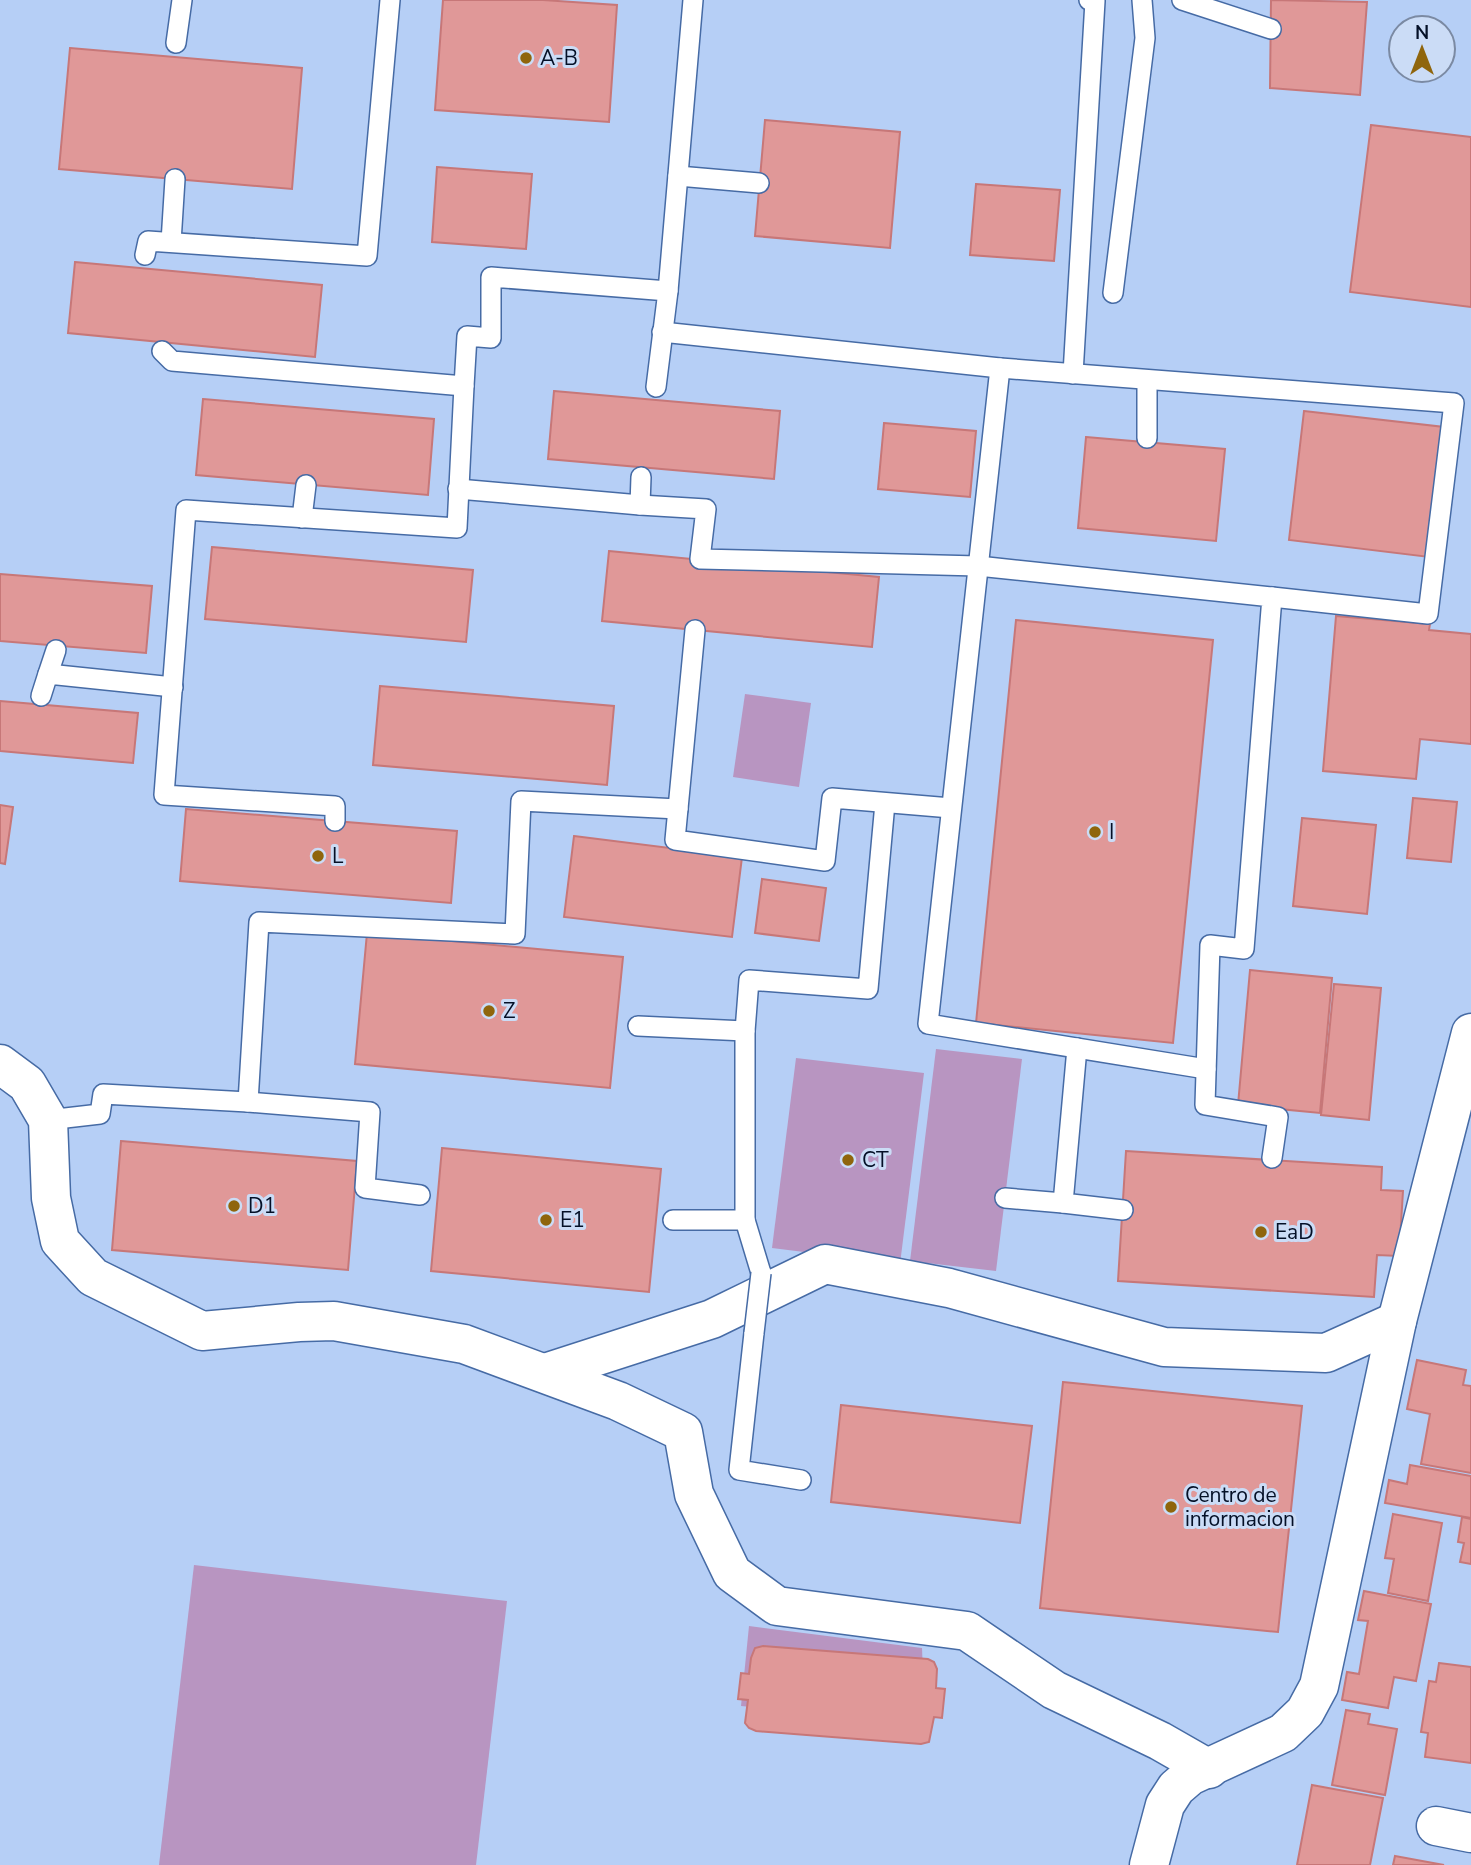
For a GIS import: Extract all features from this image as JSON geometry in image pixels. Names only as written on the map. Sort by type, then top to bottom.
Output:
[{"type":"street","points":[[1149,1865],[1166,1805],[1175,1788],[1190,1776],[1283,1733],[1304,1712],[1319,1686],[1397,1321],[1471,1033]]},
{"type":"street","points":[[0,1064],[27,1084],[48,1120],[51,1198],[60,1241],[93,1277],[202,1331],[334,1321],[464,1344],[618,1401],[683,1432],[694,1494],[732,1573],[777,1606],[967,1631],[1054,1690],[1160,1741],[1209,1769]]},
{"type":"street","points":[[545,1373],[712,1319],[825,1264],[949,1288],[1164,1347],[1326,1353],[1397,1321]]},
{"type":"lane","points":[[176,43],[182,0]]},
{"type":"lane","points":[[145,255],[148,241],[367,256],[390,0]]},
{"type":"lane","points":[[656,387],[678,176],[689,0]]},
{"type":"lane","points":[[1073,374],[1095,1],[1090,0]]},
{"type":"lane","points":[[1113,293],[1145,38],[1142,0]]},
{"type":"lane","points":[[1182,0],[1271,29]]},
{"type":"lane","points":[[678,176],[759,183]]},
{"type":"lane","points":[[171,243],[175,179]]},
{"type":"lane","points":[[335,821],[335,806],[164,795],[186,510],[457,528],[467,336],[491,338],[491,277],[668,291]]},
{"type":"lane","points":[[458,489],[706,509],[700,559],[978,566],[1428,614],[1454,403],[1000,368],[662,332]]},
{"type":"lane","points":[[162,351],[172,361],[464,386]]},
{"type":"lane","points":[[1000,368],[928,1024],[1206,1069]]},
{"type":"lane","points":[[1147,380],[1147,438]]},
{"type":"lane","points":[[640,505],[641,477]]},
{"type":"lane","points":[[302,518],[306,485]]},
{"type":"lane","points":[[1272,597],[1244,949],[1210,944],[1205,1105],[1279,1117],[1272,1158]]},
{"type":"lane","points":[[695,630],[676,840],[825,861],[832,798],[951,808]]},
{"type":"lane","points":[[41,696],[56,650]]},
{"type":"lane","points":[[48,674],[173,687]]},
{"type":"lane","points":[[248,1102],[260,922],[514,934],[521,802],[678,809]]},
{"type":"lane","points":[[801,1479],[739,1470],[761,1273],[745,1220],[745,1031],[749,979],[868,989],[885,803]]},
{"type":"lane","points":[[638,1026],[745,1031]]},
{"type":"lane","points":[[1062,1203],[1077,1048]]},
{"type":"lane","points":[[48,1120],[100,1114],[103,1094],[370,1112],[365,1188],[420,1195]]},
{"type":"lane","points":[[1005,1198],[1123,1210]]},
{"type":"lane","points":[[673,1220],[745,1220]]},
{"type":"shaded area","points":[[745,694],[811,703],[799,787],[733,777]]},
{"type":"shaded area","points":[[936,1049],[1022,1059],[996,1271],[910,1261]]},
{"type":"shaded area","name":"CT","points":[[796,1058],[924,1073],[900,1264],[772,1248]]},
{"type":"shaded area","points":[[194,1565],[507,1601],[476,1865],[159,1865]]},
{"type":"shaded area","points":[[749,1626],[922,1648],[925,1724],[741,1706]]},
{"type":"building","name":"A-B","points":[[443,0],[543,0],[617,5],[609,122],[435,110]]},
{"type":"building","points":[[1271,0],[1367,2],[1360,95],[1270,88]]},
{"type":"building","points":[[70,48],[302,68],[292,189],[59,169]]},
{"type":"building","points":[[765,120],[900,132],[890,248],[755,236]]},
{"type":"building","points":[[1371,125],[1471,137],[1471,307],[1350,292]]},
{"type":"building","points":[[437,167],[532,174],[526,249],[432,242]]},
{"type":"building","points":[[976,184],[1060,190],[1054,261],[970,255]]},
{"type":"building","points":[[75,262],[322,285],[315,357],[68,333]]},
{"type":"building","points":[[554,391],[780,411],[774,479],[548,459]]},
{"type":"building","points":[[203,399],[434,419],[428,495],[196,475]]},
{"type":"building","points":[[1304,411],[1444,427],[1429,557],[1289,540]]},
{"type":"building","points":[[884,423],[976,431],[970,497],[878,489]]},
{"type":"building","points":[[1086,437],[1225,449],[1216,541],[1078,528]]},
{"type":"building","points":[[212,547],[473,570],[466,642],[205,619]]},
{"type":"building","points":[[609,551],[879,577],[872,647],[602,621]]},
{"type":"building","points":[[0,574],[152,586],[146,653],[0,641]]},
{"type":"building","points":[[1336,616],[1430,624],[1429,630],[1471,634],[1471,744],[1420,739],[1416,779],[1323,771]]},
{"type":"building","name":"I","points":[[1016,620],[1213,640],[1173,1043],[976,1023]]},
{"type":"building","points":[[380,686],[614,706],[607,785],[373,765]]},
{"type":"building","points":[[0,701],[138,713],[133,763],[0,751]]},
{"type":"building","points":[[1413,798],[1457,802],[1451,862],[1407,858]]},
{"type":"building","points":[[0,805],[13,807],[5,864],[0,863]]},
{"type":"building","name":"L","points":[[186,809],[457,831],[451,903],[180,881]]},
{"type":"building","points":[[1302,818],[1376,825],[1367,914],[1293,906]]},
{"type":"building","points":[[574,836],[742,857],[732,937],[564,917]]},
{"type":"building","points":[[762,879],[826,888],[819,941],[755,933]]},
{"type":"building","name":"Z","points":[[367,933],[623,957],[610,1088],[355,1064]]},
{"type":"building","points":[[1250,970],[1332,978],[1320,1113],[1238,1105]]},
{"type":"building","points":[[1334,984],[1381,988],[1369,1120],[1321,1115]]},
{"type":"building","name":"D1","points":[[121,1141],[357,1161],[348,1270],[112,1250]]},
{"type":"building","name":"E1","points":[[442,1148],[661,1169],[649,1292],[431,1271]]},
{"type":"building","name":"EaD","points":[[1126,1151],[1382,1167],[1381,1190],[1403,1191],[1399,1256],[1377,1255],[1374,1297],[1118,1281]]},
{"type":"building","points":[[1417,1360],[1466,1370],[1463,1385],[1471,1386],[1471,1473],[1421,1464],[1430,1414],[1407,1409]]},
{"type":"building","name":"Centro de informacion","points":[[1063,1382],[1302,1406],[1278,1632],[1040,1608]]},
{"type":"building","points":[[841,1405],[1032,1426],[1020,1523],[831,1502]]},
{"type":"building","points":[[1410,1465],[1471,1476],[1471,1518],[1385,1503],[1389,1480],[1407,1484]]},
{"type":"building","points":[[1393,1514],[1442,1523],[1428,1601],[1388,1593],[1394,1559],[1385,1558]]},
{"type":"building","points":[[1462,1517],[1471,1519],[1471,1564],[1460,1562],[1464,1543],[1458,1542]]},
{"type":"building","points":[[1364,1591],[1431,1604],[1416,1681],[1394,1677],[1388,1708],[1342,1700],[1347,1672],[1359,1674],[1368,1621],[1358,1620]]},
{"type":"building","points":[[763,1646],[928,1659],[934,1662],[937,1669],[936,1688],[945,1689],[942,1718],[934,1717],[929,1742],[921,1744],[756,1731],[745,1723],[748,1700],[738,1699],[741,1673],[749,1674],[755,1648]]},
{"type":"building","points":[[1439,1663],[1471,1667],[1471,1763],[1425,1757],[1428,1733],[1421,1732],[1429,1681],[1436,1682]]},
{"type":"building","points":[[1346,1710],[1370,1714],[1368,1724],[1397,1729],[1385,1795],[1332,1785]]},
{"type":"building","points":[[1312,1785],[1383,1798],[1370,1865],[1297,1865]]},
{"type":"building","points":[[1395,1856],[1444,1865],[1393,1865]]},
{"type":"place","name":"A-B","points":[[526,58]]},
{"type":"place","name":"I","points":[[1095,832]]},
{"type":"place","name":"L","points":[[318,856]]},
{"type":"place","name":"Z","points":[[489,1011]]},
{"type":"place","name":"CT","points":[[848,1160]]},
{"type":"place","name":"D1","points":[[234,1206]]},
{"type":"place","name":"E1","points":[[546,1220]]},
{"type":"place","name":"EaD","points":[[1261,1232]]},
{"type":"place","name":"Centro de informacion","points":[[1171,1507]]}]
